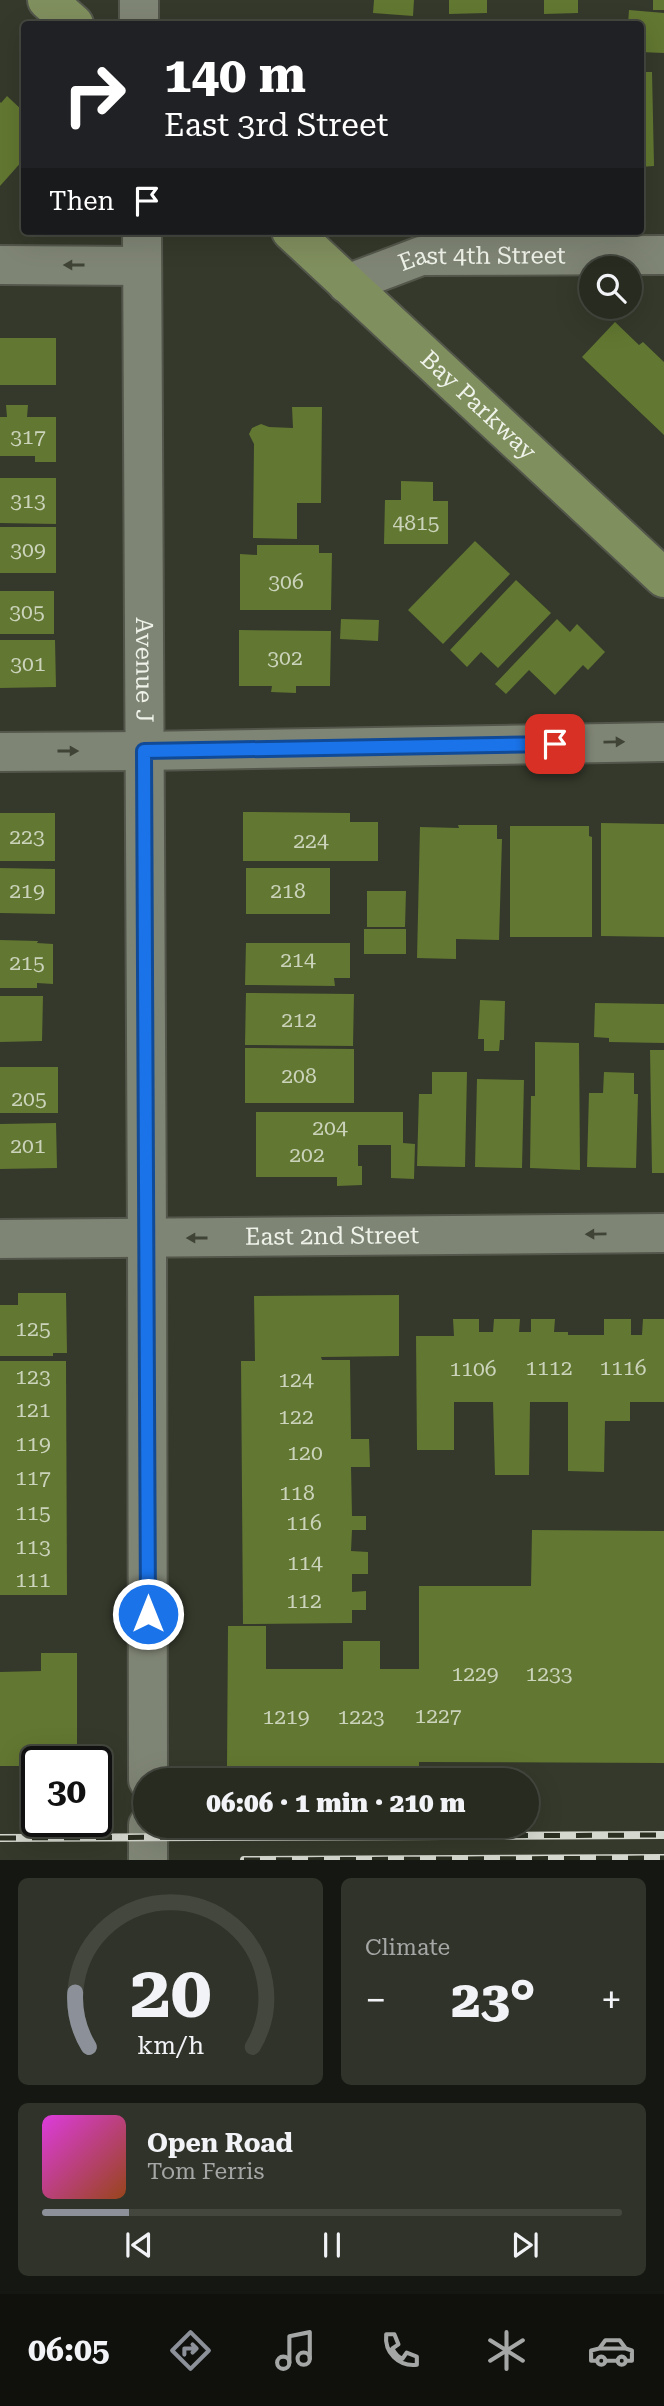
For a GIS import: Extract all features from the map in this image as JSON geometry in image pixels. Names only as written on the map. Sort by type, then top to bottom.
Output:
[{"type":"main road","points":[[47,0],[71,21]]},
{"type":"main road","name":"Bay Parkway","points":[[296,235],[664,578]]},
{"type":"street","points":[[139,0],[139,21]]},
{"type":"street","points":[[0,265],[142,248]]},
{"type":"street","name":"Avenue J","points":[[142,248],[148,1768]]},
{"type":"street","name":"East 4th Street","points":[[347,284],[421,256],[664,255]]},
{"type":"street","points":[[0,752],[664,741]]},
{"type":"street","name":"East 2nd Street","points":[[0,1239],[664,1233]]},
{"type":"street","points":[[148,1838],[148,1860]]},
{"type":"building","points":[[374,0],[414,0],[413,16],[373,13]]},
{"type":"building","points":[[449,0],[487,0],[487,13],[449,14]]},
{"type":"building","points":[[544,0],[578,0],[578,13],[544,14]]},
{"type":"building","points":[[653,0],[664,0],[664,10],[653,10]]},
{"type":"building","points":[[629,10],[664,13],[664,53],[644,52],[644,21],[628,21]]},
{"type":"building","points":[[644,72],[652,72],[654,166],[644,167]]},
{"type":"building","points":[[7,96],[21,109],[21,162],[0,186],[0,102]]},
{"type":"building","points":[[615,322],[639,345],[643,342],[664,362],[664,435],[582,357]]},
{"type":"building","points":[[0,338],[56,338],[56,385],[0,385]]},
{"type":"building","points":[[6,405],[28,405],[27,417],[56,417],[56,462],[35,462],[35,456],[0,456],[0,417],[7,417]]},
{"type":"building","points":[[292,407],[322,407],[321,503],[297,503],[297,539],[253,538],[254,444],[249,434],[252,428],[261,424],[293,428]]},
{"type":"building","points":[[0,478],[56,478],[56,524],[0,523]]},
{"type":"building","points":[[401,481],[433,482],[433,501],[448,501],[448,544],[384,544],[385,500],[401,500]]},
{"type":"building","points":[[0,527],[56,527],[56,573],[0,573]]},
{"type":"building","points":[[475,541],[510,574],[443,644],[408,610]]},
{"type":"building","points":[[257,545],[319,545],[319,553],[332,553],[331,610],[240,610],[240,554],[257,555]]},
{"type":"building","points":[[516,580],[551,613],[498,668],[481,652],[467,667],[450,650]]},
{"type":"building","points":[[0,591],[54,591],[54,634],[0,634]]},
{"type":"building","points":[[341,619],[379,620],[378,641],[340,639]]},
{"type":"building","points":[[557,619],[570,632],[577,624],[605,652],[588,670],[583,665],[555,695],[529,670],[506,694],[495,684]]},
{"type":"building","points":[[239,630],[331,631],[330,686],[296,686],[296,693],[271,692],[272,686],[239,686]]},
{"type":"building","points":[[0,640],[55,640],[56,687],[0,688]]},
{"type":"building","points":[[243,812],[350,813],[350,822],[378,822],[378,861],[243,861]]},
{"type":"building","points":[[0,813],[55,813],[55,861],[0,861]]},
{"type":"building","points":[[601,823],[664,824],[664,937],[601,936]]},
{"type":"building","points":[[458,825],[497,825],[497,839],[502,839],[499,940],[456,939],[456,959],[417,958],[420,827],[459,828]]},
{"type":"building","points":[[510,826],[589,826],[589,836],[592,837],[592,937],[510,937]]},
{"type":"building","points":[[0,868],[55,869],[55,914],[0,913]]},
{"type":"building","points":[[246,868],[330,868],[330,914],[246,914]]},
{"type":"building","points":[[367,891],[406,891],[405,927],[367,927]]},
{"type":"building","points":[[364,929],[406,929],[406,954],[364,954]]},
{"type":"building","points":[[0,940],[53,944],[53,984],[37,983],[37,988],[0,988]]},
{"type":"building","points":[[246,943],[350,943],[350,978],[334,978],[335,986],[245,985]]},
{"type":"building","points":[[246,993],[354,994],[353,1046],[245,1045]]},
{"type":"building","points":[[0,996],[43,996],[42,1041],[0,1042]]},
{"type":"building","points":[[480,1000],[505,1001],[504,1040],[500,1040],[499,1051],[484,1051],[484,1039],[478,1039]]},
{"type":"building","points":[[595,1003],[664,1004],[664,1043],[609,1042],[609,1038],[594,1037]]},
{"type":"building","points":[[535,1042],[579,1043],[580,1170],[530,1168],[531,1096],[535,1096]]},
{"type":"building","points":[[245,1048],[354,1049],[354,1103],[245,1103]]},
{"type":"building","points":[[650,1050],[664,1050],[664,1173],[652,1173]]},
{"type":"building","points":[[0,1067],[58,1067],[58,1113],[0,1113]]},
{"type":"building","points":[[432,1072],[467,1072],[465,1167],[417,1166],[419,1094],[432,1094]]},
{"type":"building","points":[[604,1072],[634,1073],[634,1094],[638,1094],[636,1168],[587,1167],[589,1093],[603,1093]]},
{"type":"building","points":[[477,1079],[524,1080],[522,1168],[475,1167]]},
{"type":"building","points":[[256,1112],[403,1112],[403,1143],[415,1144],[414,1179],[391,1178],[391,1145],[358,1145],[362,1185],[337,1186],[337,1177],[256,1177]]},
{"type":"building","points":[[56,1123],[57,1168],[0,1169],[0,1124]]},
{"type":"building","points":[[18,1293],[66,1293],[67,1353],[53,1353],[53,1356],[0,1356],[0,1305],[18,1305]]},
{"type":"building","points":[[399,1295],[399,1356],[321,1357],[322,1360],[350,1360],[351,1439],[369,1439],[370,1467],[351,1467],[352,1516],[366,1516],[366,1530],[352,1530],[351,1551],[368,1552],[368,1574],[352,1574],[352,1592],[366,1591],[366,1610],[352,1610],[352,1623],[243,1624],[241,1361],[255,1361],[254,1296]]},
{"type":"building","points":[[453,1319],[479,1319],[479,1332],[493,1332],[494,1319],[520,1319],[519,1332],[531,1332],[531,1319],[555,1319],[554,1332],[568,1332],[568,1335],[604,1335],[604,1319],[631,1319],[631,1335],[642,1335],[643,1319],[664,1319],[664,1402],[630,1402],[630,1421],[605,1421],[604,1472],[568,1471],[568,1402],[530,1402],[529,1475],[495,1475],[493,1402],[454,1402],[454,1450],[417,1450],[416,1336],[454,1336]]},
{"type":"building","points":[[0,1361],[66,1361],[67,1595],[0,1595]]},
{"type":"building","points":[[532,1530],[664,1531],[664,1763],[419,1762],[419,1767],[227,1766],[228,1626],[266,1626],[266,1669],[343,1669],[343,1641],[380,1641],[380,1669],[419,1669],[419,1586],[531,1586]]},
{"type":"building","points":[[41,1653],[77,1653],[77,1746],[21,1746],[21,1766],[0,1766],[0,1672],[41,1671]]},
{"type":"railway","points":[[0,1838],[664,1835]]},
{"type":"railway","points":[[244,1860],[664,1858]]},
{"type":"route","points":[[148,1614],[144,751],[555,744]]}]
